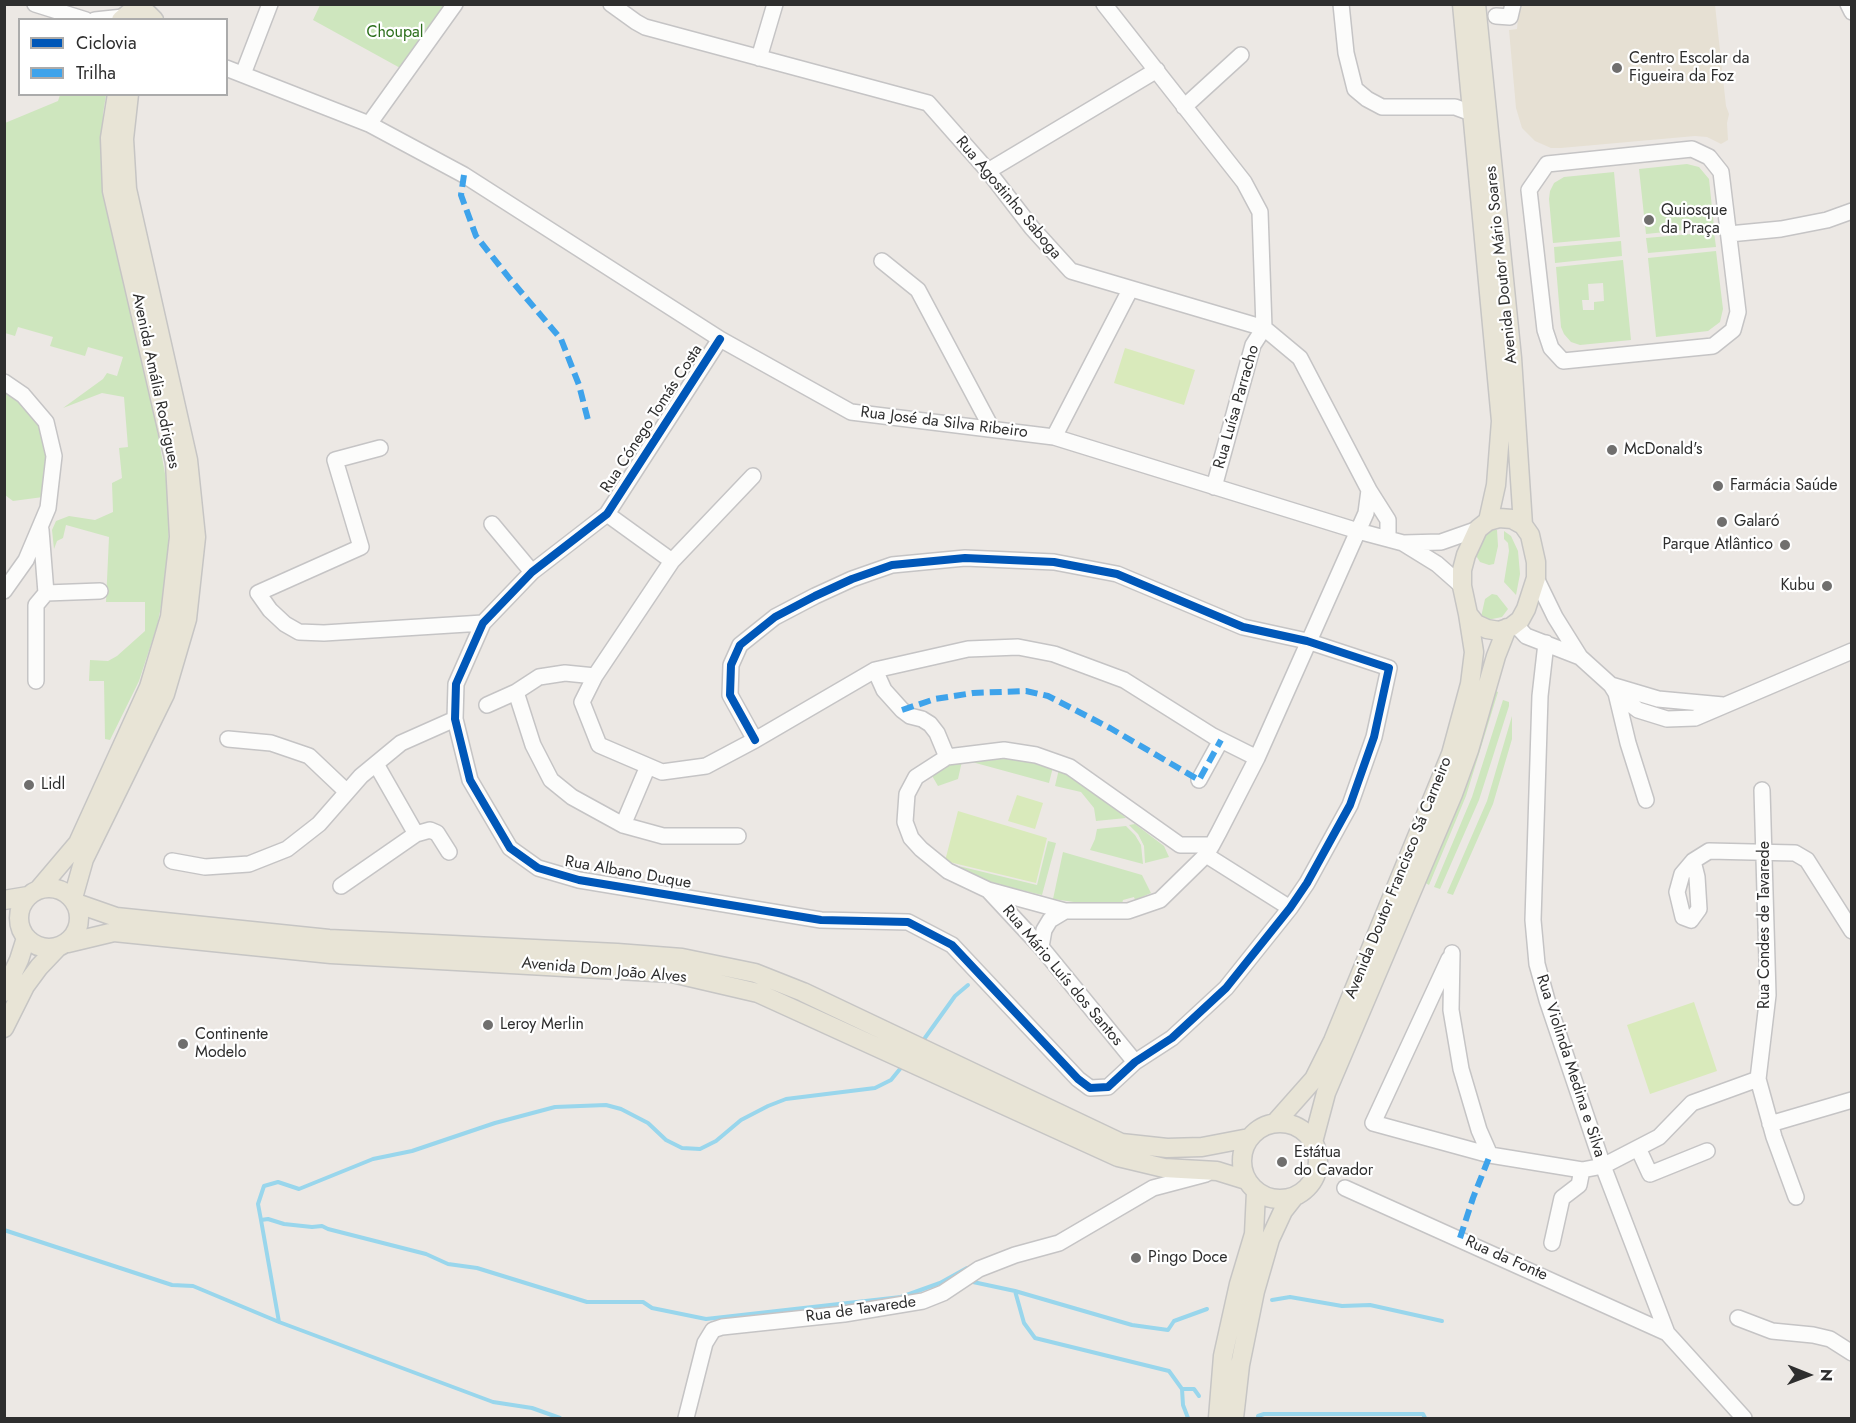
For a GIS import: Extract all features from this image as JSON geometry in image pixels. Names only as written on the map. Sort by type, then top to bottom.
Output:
[{"type":"main road","name":"Avenida Doutor Mário Soares","points":[[1462,4],[1500,421],[1496,485],[1483,525]]},
{"type":"main road","name":"Avenida Doutor Mário Soares","points":[[1476,4],[1512,358],[1522,525]]},
{"type":"main road","points":[[127,14],[141,12],[154,14]]},
{"type":"main road","name":"Avenida Amália Rodrigues","points":[[33,893],[78,843],[149,687],[170,617],[179,537],[175,463],[112,191],[110,138],[117,96]]},
{"type":"main road","name":"Avenida Amália Rodrigues","points":[[75,901],[84,859],[165,694],[187,620],[196,537],[188,460],[127,189],[124,139],[129,96]]},
{"type":"main road","points":[[1500,518],[1512,519],[1522,525],[1530,535],[1534,547],[1536,578],[1526,609],[1520,620],[1511,626],[1499,631],[1487,629],[1476,624],[1468,614],[1462,586],[1462,570],[1466,555],[1483,525],[1500,518]]},
{"type":"main road","name":"Avenida Doutor Francisco Sá Carneiro","points":[[1275,1123],[1314,1079],[1333,1041],[1451,754],[1470,684],[1474,652],[1468,614]]},
{"type":"main road","name":"Avenida Doutor Francisco Sá Carneiro","points":[[1313,1142],[1326,1093],[1453,794],[1469,750],[1496,656],[1511,626]]},
{"type":"main road","points":[[4,900],[48,887],[57,888],[66,892],[75,901],[80,920],[78,929],[39,967],[24,986],[4,1028]]},
{"type":"main road","points":[[4,992],[19,960],[17,930],[20,912],[33,893]]},
{"type":"main road","name":"Avenida Dom João Alves","points":[[75,901],[116,917],[329,939],[682,958],[755,973],[803,992],[1121,1143],[1167,1149],[1191,1148],[1249,1138]]},
{"type":"main road","points":[[17,930],[41,947],[63,945]]},
{"type":"main road","name":"Avenida Dom João Alves","points":[[63,945],[114,932],[331,954],[672,973],[758,993],[1118,1156],[1164,1168],[1217,1171],[1234,1175],[1251,1186]]},
{"type":"main road","points":[[1234,1419],[1247,1322],[1270,1239],[1283,1211],[1294,1197],[1312,1181],[1317,1169],[1318,1156],[1313,1142],[1306,1133],[1286,1123],[1265,1125],[1249,1138],[1241,1158],[1242,1170],[1251,1186],[1268,1198],[1281,1200],[1294,1197]]},
{"type":"main road","points":[[1218,1419],[1223,1356],[1239,1284],[1254,1234],[1251,1186]]},
{"type":"street","points":[[35,4],[80,18]]},
{"type":"street","points":[[243,74],[270,4]]},
{"type":"street","points":[[369,124],[455,4]]},
{"type":"street","name":"Rua Agostinho Saboga","points":[[611,4],[645,27],[928,103],[988,171],[1032,228],[1071,271],[1264,328],[1300,358],[1369,490],[1388,520],[1388,539]]},
{"type":"street","points":[[759,58],[775,4]]},
{"type":"street","points":[[1104,4],[1244,182],[1260,212],[1264,328]]},
{"type":"street","points":[[1341,4],[1346,53],[1355,89],[1382,107],[1455,107],[1473,114]]},
{"type":"street","points":[[1496,16],[1510,17],[1513,4]]},
{"type":"street","points":[[1848,4],[1851,12]]},
{"type":"street","points":[[106,18],[127,14]]},
{"type":"street","points":[[1184,107],[1241,55]]},
{"type":"street","name":"Rua José da Silva Ribeiro","points":[[228,69],[369,124],[464,175],[720,339],[851,412],[1054,437],[1403,543],[1441,542],[1483,525]]},
{"type":"street","points":[[988,171],[1157,70]]},
{"type":"street","points":[[1692,149],[1709,157],[1721,172],[1729,234],[1738,312],[1733,330],[1713,346],[1563,361],[1551,348],[1545,330],[1529,190],[1547,164],[1692,149]]},
{"type":"street","points":[[1729,234],[1781,229],[1827,220],[1851,211]]},
{"type":"street","points":[[882,261],[918,290],[992,429]]},
{"type":"street","points":[[1054,437],[1130,290]]},
{"type":"street","name":"Rua Luísa Parracho","points":[[1214,487],[1253,345],[1264,328]]},
{"type":"street","name":"Rua Cónego Tomás Costa","points":[[672,561],[607,514],[720,339]]},
{"type":"street","points":[[4,382],[23,395],[46,422],[54,456],[48,508],[41,527],[26,560],[4,591]]},
{"type":"street","points":[[380,448],[334,460],[361,547],[258,593],[270,610],[285,624],[299,632],[324,633],[483,623]]},
{"type":"street","points":[[753,476],[672,561],[595,676],[582,702],[599,745],[662,772],[706,766],[875,670],[968,649],[1018,647],[1054,654],[1124,680],[1221,740],[1257,758]]},
{"type":"street","points":[[1290,909],[1209,850],[1180,845],[1070,767],[1036,755],[1004,750],[947,757],[916,777],[907,794],[905,822],[911,838],[948,871],[988,890],[1065,911],[1128,911],[1160,900],[1209,850],[1257,758],[1307,641],[1366,513],[1369,490]]},
{"type":"street","name":"Rua Albano Duque","points":[[607,514],[532,572],[483,623],[456,684],[455,719],[470,780],[510,848],[538,868],[579,880],[821,920],[908,922],[952,945],[1078,1079],[1090,1088],[1108,1087],[1135,1062]]},
{"type":"street","points":[[492,524],[532,572]]},
{"type":"street","points":[[36,681],[36,605],[46,593],[41,527]]},
{"type":"street","name":"Rua José da Silva Ribeiro","points":[[1403,543],[1437,564],[1462,586]]},
{"type":"street","points":[[755,740],[730,694],[731,665],[740,645],[775,617],[852,579],[892,565],[965,558],[1064,564],[1118,574],[1243,627],[1307,641],[1389,668],[1374,737],[1350,805],[1307,883],[1290,909],[1226,988],[1172,1038],[1135,1062]]},
{"type":"street","points":[[1536,578],[1555,617],[1580,657],[1614,689],[1658,699],[1725,705],[1851,651]]},
{"type":"street","points":[[46,593],[100,591]]},
{"type":"street","points":[[1511,626],[1526,636],[1580,657]]},
{"type":"street","name":"Rua Violinda Medina e Silva","points":[[1546,643],[1540,696],[1533,920],[1537,964],[1603,1166],[1667,1333]]},
{"type":"street","points":[[875,670],[884,690],[902,710],[930,724],[937,733],[947,757]]},
{"type":"street","points":[[487,705],[516,692],[539,677],[565,673],[595,676]]},
{"type":"street","points":[[1614,689],[1646,800]]},
{"type":"street","points":[[516,692],[533,745],[551,780],[572,797],[623,825],[663,836],[738,836]]},
{"type":"street","points":[[172,861],[205,867],[249,864],[287,849],[319,824],[361,776],[401,743],[455,719]]},
{"type":"street","points":[[228,739],[271,743],[309,756],[347,792]]},
{"type":"street","points":[[1199,780],[1221,740]]},
{"type":"street","points":[[375,764],[416,834]]},
{"type":"street","points":[[623,825],[648,766]]},
{"type":"street","name":"Rua Condes de Tavarede","points":[[1762,790],[1768,995],[1758,1079],[1770,1124],[1796,1197]]},
{"type":"street","points":[[341,886],[416,834],[430,830],[437,833],[449,852]]},
{"type":"street","points":[[1693,861],[1709,851],[1795,854],[1807,860],[1851,931]]},
{"type":"street","name":"Rua Mário Luís dos Santos","points":[[988,890],[1041,947],[1135,1062]]},
{"type":"street","points":[[1041,947],[1044,930],[1050,920],[1065,911]]},
{"type":"street","points":[[1490,1155],[1479,1130],[1461,1069],[1451,1010],[1452,953],[1373,1123],[1490,1155],[1582,1170],[1603,1166],[1659,1137],[1692,1103],[1758,1079]]},
{"type":"street","points":[[1770,1124],[1851,1100]]},
{"type":"street","points":[[1638,1148],[1650,1174],[1707,1150]]},
{"type":"street","points":[[1552,1243],[1562,1198],[1578,1185],[1582,1170]]},
{"type":"street","name":"Rua de Tavarede","points":[[686,1419],[705,1343],[713,1330],[923,1302],[943,1293],[979,1269],[1015,1255],[1059,1244],[1153,1188],[1217,1171]]},
{"type":"street","name":"Rua da Fonte","points":[[1345,1188],[1667,1333]]},
{"type":"street","points":[[1738,1318],[1772,1331],[1830,1339],[1851,1353]]},
{"type":"street","points":[[1667,1333],[1744,1419]]},
{"type":"shaded area","name":"Centro Escolar da Figueira da Foz","points":[[1519,5],[1715,5],[1726,106],[1729,114],[1728,140],[1721,144],[1707,137],[1695,136],[1561,148],[1551,148],[1535,141],[1522,128],[1516,108],[1509,30],[1517,29]]},
{"type":"green space","name":"Choupal","points":[[320,5],[450,5],[402,69],[313,20]]},
{"type":"green space","points":[[60,96],[106,96],[103,114],[103,180],[149,386],[170,501],[167,578],[157,626],[139,681],[110,740],[105,739],[104,681],[89,681],[90,660],[108,661],[145,631],[145,602],[106,602],[109,537],[66,525],[63,538],[57,541],[54,549],[52,530],[56,521],[69,516],[95,520],[113,512],[112,483],[122,478],[119,448],[128,447],[124,397],[102,393],[63,408],[103,379],[107,373],[117,376],[123,357],[88,347],[85,356],[50,346],[53,337],[18,327],[15,336],[5,333],[5,123],[58,101]]},
{"type":"green space","points":[[1687,164],[1699,167],[1709,179],[1714,227],[1646,234],[1639,169]]},
{"type":"green space","points":[[1614,172],[1620,237],[1553,243],[1549,199],[1554,183],[1564,177]]},
{"type":"green space","points":[[1714,232],[1716,247],[1648,253],[1646,238]]},
{"type":"green space","points":[[1621,241],[1622,256],[1555,263],[1554,247]]},
{"type":"green space","points":[[1716,251],[1723,309],[1720,322],[1708,331],[1656,337],[1648,258]]},
{"type":"green space","points":[[1623,260],[1631,340],[1580,345],[1571,342],[1561,327],[1556,267]],"holes":[[[1603,283],[1604,301],[1594,302],[1594,310],[1583,310],[1582,300],[1589,300],[1588,284]]]},
{"type":"green space","points":[[1125,348],[1195,370],[1184,405],[1114,383]]},
{"type":"green space","points":[[4,392],[25,403],[39,421],[46,447],[43,497],[13,501],[5,495]]},
{"type":"green space","points":[[1493,530],[1497,530],[1498,546],[1494,564],[1489,565],[1480,562],[1475,554],[1482,538]]},
{"type":"green space","points":[[1504,531],[1511,536],[1518,551],[1520,574],[1516,595],[1504,582],[1509,551],[1508,543],[1504,539]]},
{"type":"green space","points":[[1492,594],[1497,595],[1508,609],[1502,617],[1487,620],[1481,617],[1485,599]]},
{"type":"green space","points":[[1491,689],[1498,692],[1466,796],[1429,885],[1422,881]]},
{"type":"green space","points":[[1503,700],[1509,702],[1509,706],[1479,800],[1440,889],[1434,887],[1472,797]]},
{"type":"green space","points":[[1512,716],[1512,739],[1493,804],[1453,895],[1447,893],[1487,801]]},
{"type":"green space","points":[[976,759],[1015,759],[1053,767],[1049,783],[972,762]]},
{"type":"green space","points":[[962,761],[958,779],[938,786],[931,774],[948,764]]},
{"type":"green space","points":[[1059,769],[1079,780],[1126,818],[1096,821],[1094,808],[1081,792],[1055,786]]},
{"type":"green space","points":[[1017,795],[1043,803],[1035,829],[1008,821]]},
{"type":"green space","points":[[958,811],[1047,838],[1036,883],[945,861]]},
{"type":"green space","points":[[1135,824],[1164,846],[1169,857],[1145,863],[1144,846],[1138,834],[1129,825]]},
{"type":"green space","points":[[1126,826],[1141,845],[1143,864],[1090,850],[1097,829]]},
{"type":"green space","points":[[1048,841],[1056,843],[1042,895],[974,879],[946,863],[1037,885]]},
{"type":"green space","points":[[1063,852],[1142,875],[1151,893],[1135,900],[1134,897],[1123,900],[1122,904],[1088,904],[1053,899]]},
{"type":"green space","points":[[1694,1002],[1717,1071],[1650,1094],[1627,1025]]},
{"type":"waterway","points":[[922,1042],[955,996],[968,985]]},
{"type":"waterway","points":[[261,1220],[258,1204],[264,1186],[278,1182],[299,1189],[373,1159],[412,1151],[495,1123],[555,1107],[606,1105],[621,1109],[648,1123],[666,1140],[682,1148],[700,1149],[716,1141],[741,1120],[768,1106],[786,1099],[875,1088],[891,1080],[904,1064]]},
{"type":"waterway","points":[[279,1322],[261,1220],[268,1219],[284,1224],[322,1226],[426,1254],[448,1264],[477,1268],[587,1302],[643,1302],[652,1308],[706,1319],[901,1297],[940,1283],[967,1268]]},
{"type":"waterway","points":[[4,1230],[172,1285],[193,1286],[279,1322],[493,1402],[532,1408],[560,1418]]},
{"type":"waterway","points":[[973,1282],[1015,1291],[1132,1325],[1168,1330],[1174,1321],[1207,1309]]},
{"type":"waterway","points":[[1015,1291],[1024,1323],[1035,1338],[1169,1371],[1182,1389],[1183,1405],[1188,1418]]},
{"type":"waterway","points":[[1272,1300],[1290,1297],[1342,1306],[1370,1305],[1442,1321]]},
{"type":"waterway","points":[[1182,1389],[1194,1389],[1199,1396]]},
{"type":"waterway","points":[[1258,1416],[1264,1414],[1423,1414],[1425,1418]]},
{"type":"marked path","points":[[464,175],[461,195],[476,236],[561,339],[579,385],[589,424]]},
{"type":"marked path","points":[[902,710],[935,699],[973,693],[1026,691],[1048,696],[1110,728],[1199,780],[1221,740]]},
{"type":"marked path","points":[[1460,1238],[1490,1155]]},
{"type":"cycle path","points":[[720,339],[607,514],[532,572],[483,623],[456,684],[455,719],[470,780],[510,848],[538,868],[579,880],[821,920],[908,922],[952,945],[1078,1079],[1090,1088],[1108,1087],[1135,1062],[1172,1038],[1226,988],[1290,908],[1307,883],[1350,805],[1374,737],[1389,668],[1307,641],[1243,627],[1117,574],[1054,562],[965,558],[892,565],[852,579],[775,617],[740,645],[731,665],[730,695],[755,740]]},
{"type":"place","name":"Centro Escolar da Figueira da Foz","points":[[1617,68]]},
{"type":"place","name":"Quiosque da Praça","points":[[1649,220]]},
{"type":"place","name":"McDonald's","points":[[1612,450]]},
{"type":"place","name":"Farmácia Saúde","points":[[1718,486]]},
{"type":"place","name":"Galaró","points":[[1722,522]]},
{"type":"place","name":"Parque Atlântico","points":[[1785,545]]},
{"type":"place","name":"Kubu","points":[[1827,586]]},
{"type":"place","name":"Lidl","points":[[29,785]]},
{"type":"place","name":"Leroy Merlin","points":[[488,1025]]},
{"type":"place","name":"Continente Modelo","points":[[183,1044]]},
{"type":"place","name":"Estátua do Cavador","points":[[1282,1162]]},
{"type":"place","name":"Pingo Doce","points":[[1136,1258]]}]
